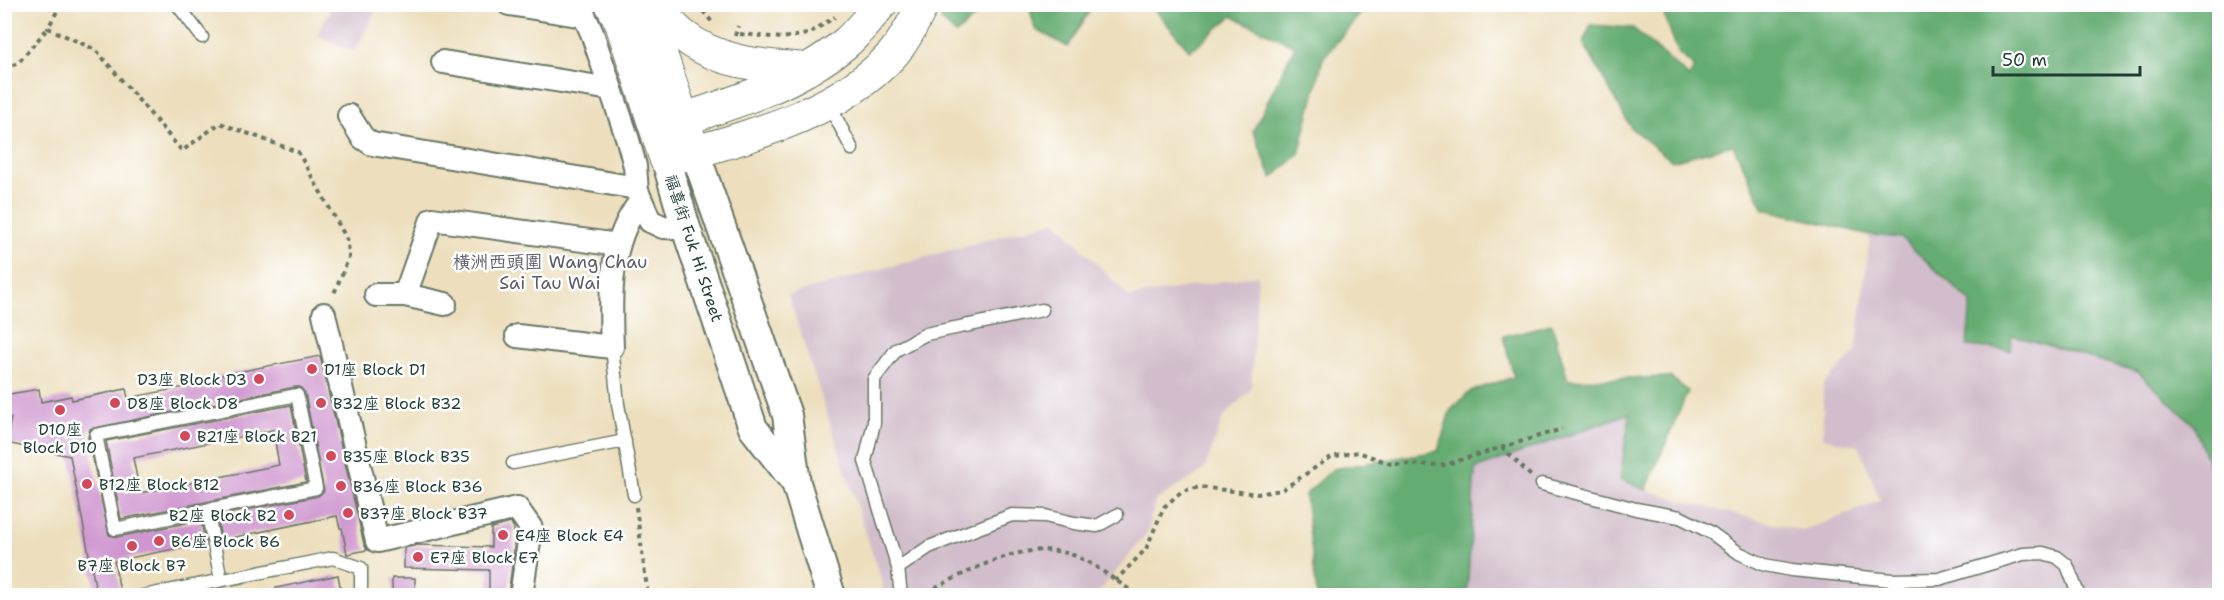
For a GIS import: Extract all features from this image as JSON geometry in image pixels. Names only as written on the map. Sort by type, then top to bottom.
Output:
[{"type":"main road","name":"福喜街 Fuk Hi Street","points":[[644,4],[669,123],[680,156]]},
{"type":"main road","points":[[652,4],[681,34],[705,50],[728,59],[759,66],[809,69]]},
{"type":"main road","points":[[669,123],[766,91],[809,69],[849,40],[881,4]]},
{"type":"main road","points":[[680,156],[759,132],[829,104],[859,84],[892,54],[923,4]]},
{"type":"main road","name":"福喜街 Fuk Hi Street","points":[[591,8],[620,20],[669,123]]},
{"type":"street","points":[[509,4],[591,8],[610,89],[635,165],[639,196],[650,222],[663,227],[686,228]]},
{"type":"street","points":[[443,62],[610,89]]},
{"type":"street","points":[[349,116],[363,138],[372,144],[631,187],[639,196]]},
{"type":"street","name":"福喜街 Fuk Hi Street","points":[[680,156],[686,228],[753,428],[796,483]]},
{"type":"street","name":"福喜街 Fuk Hi Street","points":[[680,156],[787,415],[796,483],[831,596]]},
{"type":"street","points":[[517,336],[612,347],[610,300],[618,245],[639,196]]},
{"type":"street","points":[[405,295],[432,219],[618,245]]},
{"type":"street","points":[[376,295],[405,295],[446,304]]},
{"type":"street","points":[[324,314],[376,541],[517,508],[531,528],[521,596]]},
{"type":"lane","points":[[177,4],[202,37]]},
{"type":"lane","points":[[829,104],[852,149]]},
{"type":"lane","points":[[901,596],[898,568],[865,461],[874,423],[874,379],[896,350],[926,334],[1042,310]]},
{"type":"lane","points":[[612,347],[634,495]]},
{"type":"lane","points":[[297,394],[316,488],[207,510],[115,529],[96,435],[297,394]]},
{"type":"lane","points":[[513,463],[625,441]]},
{"type":"lane","points":[[1542,484],[1636,509],[1680,517],[1710,532],[1739,553],[1765,565],[1792,570],[1881,579],[1939,579],[2023,554],[2043,554],[2057,557],[2067,565],[2079,596]]},
{"type":"lane","points":[[207,510],[220,580]]},
{"type":"lane","points":[[898,568],[929,547],[1012,515],[1045,516],[1074,523],[1097,525],[1117,515]]},
{"type":"lane","points":[[142,596],[333,558],[361,568],[361,596]]},
{"type":"path","points":[[4,69],[18,63],[48,28],[61,4]]},
{"type":"path","points":[[697,4],[709,20],[717,26]]},
{"type":"path","points":[[726,32],[782,38],[808,34],[836,16],[841,10]]},
{"type":"path","points":[[48,28],[96,50],[182,151],[220,123],[298,152],[348,241],[349,257],[339,285],[324,314]]},
{"type":"path","points":[[1115,581],[1146,549],[1164,507],[1182,491],[1200,487],[1257,494],[1282,490],[1331,457],[1358,452],[1391,464],[1444,465],[1562,429]]},
{"type":"path","points":[[1502,447],[1521,468],[1542,484]]},
{"type":"path","points":[[634,495],[648,596]]},
{"type":"path","points":[[919,596],[1019,552],[1056,550],[1080,558],[1142,596]]},
{"type":"shaded area","points":[[333,5],[379,5],[354,52],[317,35]]},
{"type":"shaded area","points":[[2170,189],[2219,481],[2219,595],[1467,596],[1475,469],[1631,413],[1620,479],[1646,490],[1803,531],[1880,501],[1859,446],[1823,438],[1823,385],[1856,352],[1870,235],[1976,245],[2010,350],[2014,317]]},
{"type":"shaded area","points":[[1056,221],[1129,297],[1258,275],[1251,389],[1223,418],[1204,470],[1155,501],[1148,532],[1097,595],[886,595],[788,295]]},
{"type":"green space","points":[[946,4],[982,5],[979,13],[956,34],[941,20]]},
{"type":"green space","points":[[1029,4],[1137,5],[1091,8],[1068,47],[1035,29]]},
{"type":"green space","points":[[1151,5],[1368,5],[1323,58],[1299,154],[1272,178],[1253,131],[1295,46],[1232,16],[1190,51]]},
{"type":"green space","points":[[1660,5],[2219,5],[2219,493],[2194,425],[2138,372],[2012,335],[2010,350],[1967,346],[1971,302],[1901,238],[1870,235],[1764,209],[1733,145],[1672,161],[1631,128],[1583,42],[1591,25],[1633,28],[1689,77],[1695,67],[1679,54]]},
{"type":"green space","points":[[1552,324],[1568,380],[1670,377],[1688,391],[1646,490],[1620,479],[1630,413],[1475,469],[1467,595],[1317,595],[1305,495],[1333,469],[1438,451],[1450,411],[1471,391],[1514,377],[1503,336]]},
{"type":"building","points":[[320,356],[367,550],[347,554],[337,516],[221,540],[217,516],[318,496],[324,491],[305,393],[300,387],[295,387],[90,429],[88,437],[109,535],[117,537],[201,520],[205,543],[114,561],[121,596],[97,596],[70,456],[6,443],[11,418],[4,419],[4,395],[39,389],[41,402],[71,396],[72,400],[126,389],[128,398],[217,381],[216,376]]},
{"type":"building","points":[[291,405],[306,482],[121,519],[106,441]],"holes":[[[273,430],[279,465],[140,493],[133,458]]]},
{"type":"building","points":[[511,523],[514,528],[514,550],[508,596],[489,596],[489,570],[404,568],[404,548],[418,545],[491,547],[491,528]]},
{"type":"building","points":[[338,575],[342,596],[277,596],[276,588]]},
{"type":"building","points":[[392,578],[415,578],[415,596],[392,596]]},
{"type":"place","name":"D1座 Block D1","points":[[312,369]]},
{"type":"place","name":"D3座 Block D3","points":[[259,379]]},
{"type":"place","name":"D8座 Block D8","points":[[115,403]]},
{"type":"place","name":"B32座 Block B32","points":[[321,403]]},
{"type":"place","name":"D10座 Block D10","points":[[60,410]]},
{"type":"place","name":"B21座 Block B21","points":[[185,436]]},
{"type":"place","name":"B35座 Block B35","points":[[331,456]]},
{"type":"place","name":"B12座 Block B12","points":[[87,484]]},
{"type":"place","name":"B36座 Block B36","points":[[341,486]]},
{"type":"place","name":"B37座 Block B37","points":[[348,513]]},
{"type":"place","name":"B2座 Block B2","points":[[289,515]]},
{"type":"place","name":"E4座 Block E4","points":[[503,535]]},
{"type":"place","name":"B6座 Block B6","points":[[159,541]]},
{"type":"place","name":"B7座 Block B7","points":[[132,546]]},
{"type":"place","name":"E7座 Block E7","points":[[418,557]]},
{"type":"district","name":"橫洲西頭圍 Wang Chau Sai Tau Wai","points":[[550,272]]}]
